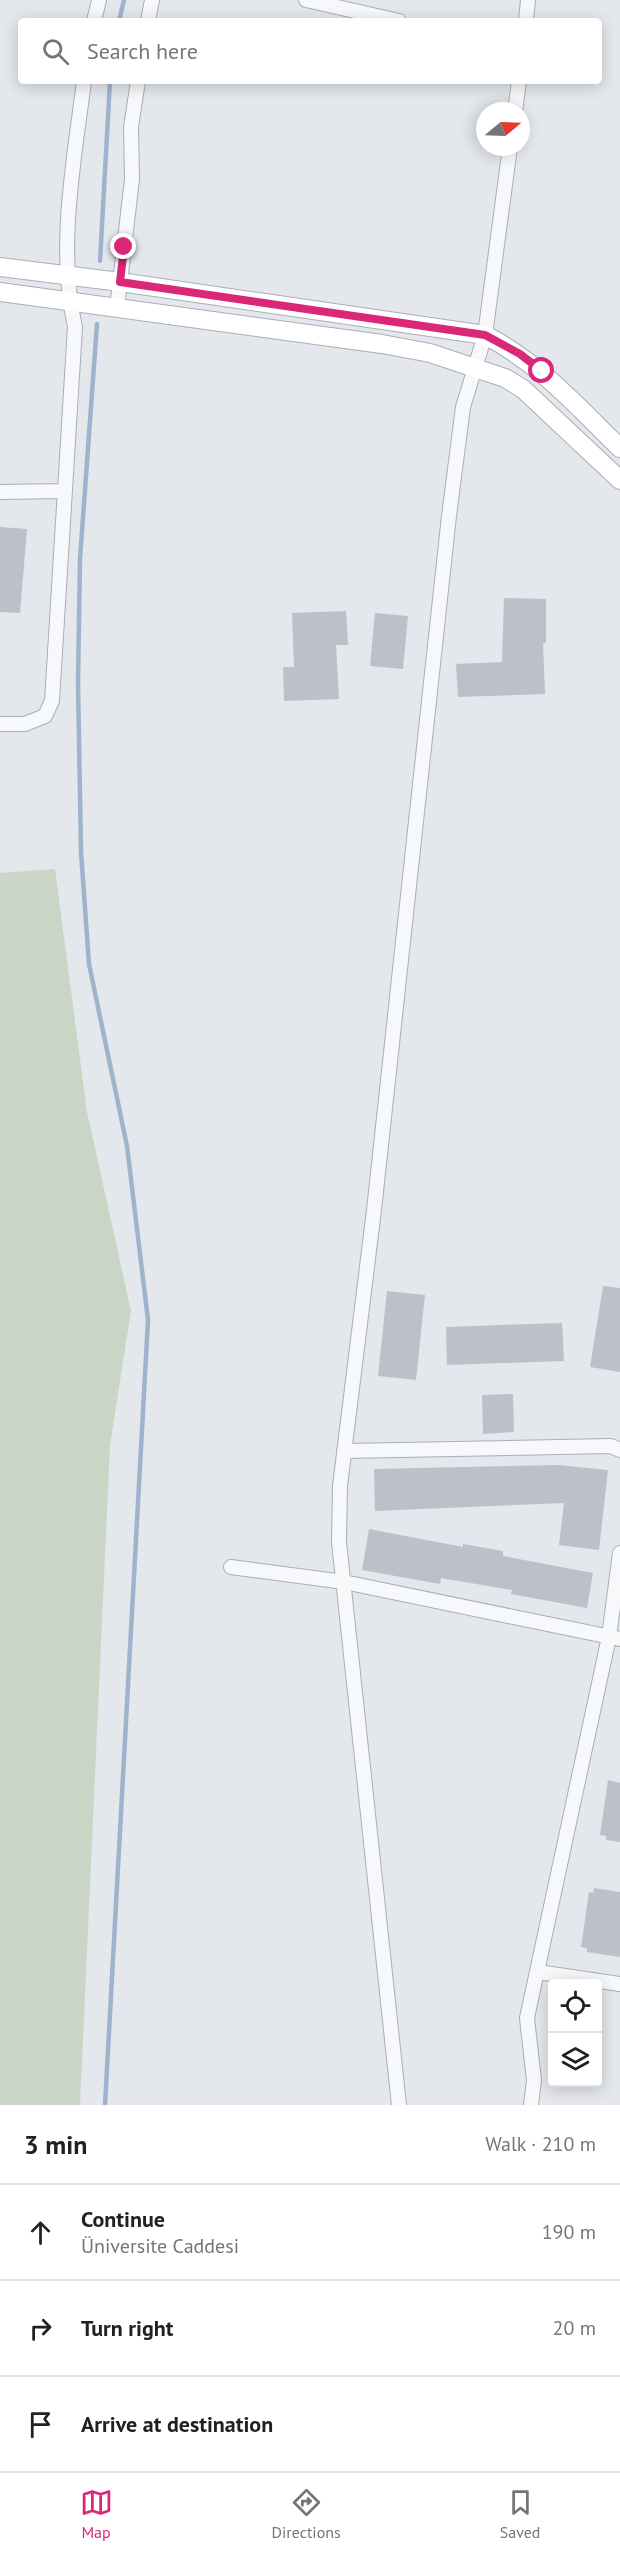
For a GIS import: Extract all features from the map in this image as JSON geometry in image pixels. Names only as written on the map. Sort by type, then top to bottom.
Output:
[{"type":"main road","points":[[0,267],[120,282],[485,335],[520,354],[542,371],[620,448]]},
{"type":"main road","points":[[0,292],[382,344],[429,353],[506,378],[523,389],[620,480]]},
{"type":"street","points":[[95,18],[99,0]]},
{"type":"street","points":[[149,18],[152,0]]},
{"type":"street","points":[[306,0],[386,18]]},
{"type":"street","points":[[526,18],[528,0]]},
{"type":"street","points":[[0,724],[25,724],[45,716],[52,701],[75,327],[67,277],[68,223],[84,84]]},
{"type":"street","points":[[117,308],[132,179],[131,127],[138,84]]},
{"type":"street","points":[[516,102],[519,84]]},
{"type":"street","points":[[399,2105],[339,1542],[340,1486],[374,1210],[448,516],[463,407],[485,335],[509,156]]},
{"type":"street","points":[[0,492],[64,491]]},
{"type":"street","points":[[344,1450],[611,1446],[620,1450]]},
{"type":"street","points":[[531,2105],[534,2080],[527,2018],[568,1819],[615,1638],[620,1553]]},
{"type":"street","points":[[231,1567],[344,1582],[615,1638]]},
{"type":"street","points":[[538,1972],[620,1984]]},
{"type":"green space","points":[[55,869],[87,1112],[131,1311],[110,1445],[80,2105],[0,2105],[0,873]]},
{"type":"building","points":[[0,527],[27,529],[20,613],[0,612]]},
{"type":"building","points":[[504,598],[546,599],[546,643],[543,643],[545,694],[458,697],[456,664],[502,662]]},
{"type":"building","points":[[346,611],[348,645],[336,645],[339,699],[284,701],[283,667],[294,667],[292,613]]},
{"type":"building","points":[[375,613],[408,616],[403,669],[370,666]]},
{"type":"building","points":[[603,1286],[620,1288],[620,1372],[590,1367]]},
{"type":"building","points":[[387,1291],[425,1295],[416,1380],[378,1376]]},
{"type":"building","points":[[562,1323],[564,1361],[447,1365],[446,1327]]},
{"type":"building","points":[[513,1394],[514,1432],[483,1434],[482,1395]]},
{"type":"building","points":[[558,1465],[608,1470],[599,1550],[559,1545],[564,1503],[375,1511],[374,1469]]},
{"type":"building","points":[[369,1529],[463,1547],[463,1544],[503,1551],[503,1556],[593,1573],[587,1608],[511,1594],[512,1590],[441,1578],[440,1584],[362,1570]]},
{"type":"building","points":[[608,1780],[620,1783],[620,1842],[606,1840],[606,1836],[600,1835]]},
{"type":"building","points":[[594,1888],[620,1892],[620,1957],[587,1952],[587,1948],[581,1947],[589,1892],[593,1893]]},
{"type":"waterway","points":[[120,18],[124,0]]},
{"type":"waterway","points":[[100,261],[110,84]]},
{"type":"waterway","points":[[97,324],[80,559],[78,682],[81,852],[89,964],[127,1146],[148,1320],[105,2105]]},
{"type":"route","points":[[124,247],[120,282],[485,335],[520,354],[542,371]]}]
